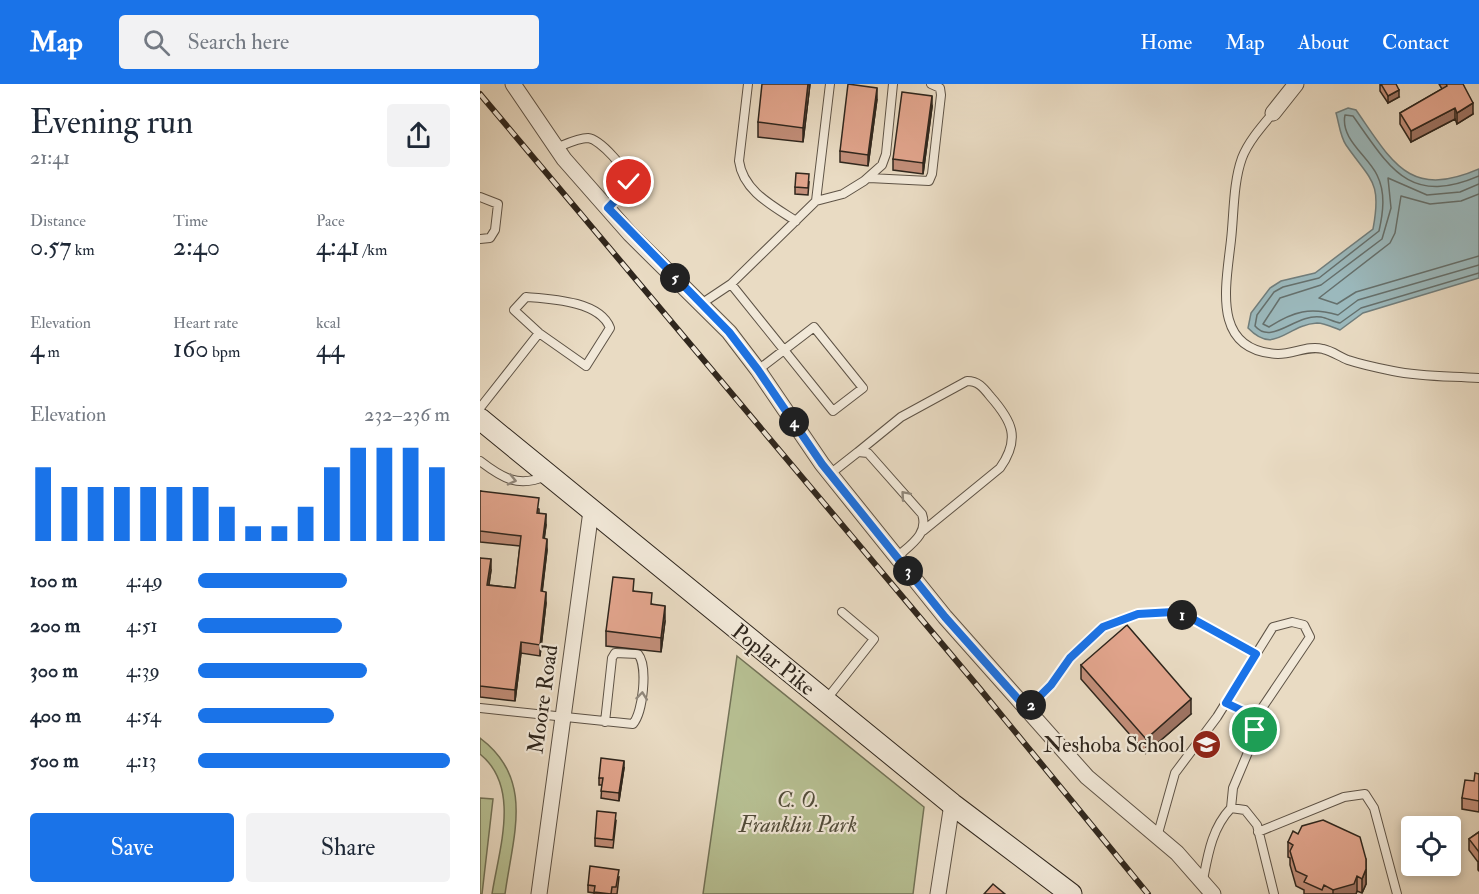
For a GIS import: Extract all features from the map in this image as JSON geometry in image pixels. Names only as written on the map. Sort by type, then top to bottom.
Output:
[{"type":"main road","name":"Poplar Pike","points":[[480,419],[952,804],[1071,894]]},
{"type":"street","points":[[513,84],[556,148],[608,208],[729,332],[830,474],[945,617],[1087,777],[1177,853],[1213,894]]},
{"type":"street","points":[[1273,114],[1296,84]]},
{"type":"street","name":"Moore Road","points":[[539,894],[561,717],[591,511]]},
{"type":"street","points":[[938,894],[952,804]]},
{"type":"lane","points":[[748,84],[739,161],[740,171],[755,192],[796,221]]},
{"type":"lane","points":[[816,201],[830,84]]},
{"type":"lane","points":[[701,304],[731,284],[816,201],[836,198],[868,178],[882,165],[886,154],[893,84]]},
{"type":"lane","points":[[868,178],[929,180],[932,174],[941,95],[940,88],[931,84]]},
{"type":"lane","points":[[1273,114],[1244,154],[1240,170],[1226,298],[1229,323],[1236,336],[1243,344],[1264,352],[1285,354],[1322,349],[1347,360],[1393,371],[1432,377],[1479,378]]},
{"type":"lane","points":[[556,148],[591,138],[598,141],[609,153],[627,174],[629,182],[628,187],[608,208]]},
{"type":"lane","points":[[480,197],[498,204],[495,230],[490,238],[480,239]]},
{"type":"lane","points":[[731,284],[783,350],[833,411],[863,388],[814,327],[783,350],[758,370]]},
{"type":"lane","points":[[526,297],[549,299],[583,307],[600,314],[610,328],[585,366],[539,333],[514,310],[526,297]]},
{"type":"lane","points":[[480,408],[539,333]]},
{"type":"lane","points":[[830,474],[891,423],[967,381],[975,381],[982,386],[1006,414],[1012,434],[1009,455],[1004,462],[957,505],[923,531],[897,557]]},
{"type":"lane","points":[[858,452],[867,453],[874,459],[922,514],[923,531]]},
{"type":"lane","points":[[480,460],[500,477],[509,480],[528,482],[548,475]]},
{"type":"lane","points":[[825,701],[874,639],[842,612]]},
{"type":"lane","points":[[1027,709],[1051,685],[1070,658],[1103,627],[1138,614],[1173,612],[1191,618],[1256,654]]},
{"type":"lane","points":[[1157,837],[1176,773],[1226,703],[1273,627],[1292,622],[1304,626],[1310,637],[1256,717],[1249,750],[1233,788],[1231,808],[1221,818],[1209,847],[1202,882]]},
{"type":"lane","points":[[480,708],[605,722],[633,724],[639,717],[644,666],[638,654],[621,651],[615,653],[612,658],[605,722]]},
{"type":"lane","points":[[1226,703],[1256,717]]},
{"type":"lane","points":[[1258,832],[1344,797],[1365,794],[1374,808],[1397,894]]},
{"type":"lane","points":[[1231,808],[1245,810],[1257,825],[1274,894]]},
{"type":"green space","name":"C. O. Franklin Park","points":[[737,656],[924,807],[913,894],[703,894]]},
{"type":"green space","points":[[480,738],[497,754],[508,771],[514,790],[515,830],[505,894],[492,894],[502,839],[504,801],[500,783],[493,768],[480,754]]},
{"type":"green space","points":[[480,798],[493,799],[482,894],[480,894]]},
{"type":"water","points":[[1348,108],[1356,110],[1381,146],[1405,171],[1435,180],[1455,177],[1479,169],[1479,278],[1363,313],[1340,330],[1317,323],[1306,325],[1274,339],[1257,336],[1248,328],[1251,313],[1270,288],[1281,281],[1315,273],[1373,229],[1375,191],[1368,175],[1344,141],[1336,113]]},
{"type":"building","points":[[762,84],[808,84],[803,128],[758,122]]},
{"type":"building","points":[[848,84],[877,88],[868,155],[840,151]]},
{"type":"building","points":[[1381,84],[1396,84],[1399,90],[1388,96]]},
{"type":"building","points":[[1446,84],[1463,84],[1473,103],[1457,113],[1455,108],[1411,131],[1400,113],[1447,86]]},
{"type":"building","points":[[902,92],[932,96],[923,163],[893,159]]},
{"type":"building","points":[[796,173],[809,174],[808,188],[795,187]]},
{"type":"building","points":[[480,491],[539,498],[537,513],[546,514],[543,538],[547,539],[541,591],[546,592],[540,645],[521,642],[515,690],[480,686],[480,558],[491,559],[487,585],[515,588],[521,536],[480,531]]},
{"type":"building","points":[[613,577],[634,579],[633,591],[652,593],[651,604],[665,606],[661,638],[606,631]]},
{"type":"building","points":[[1127,625],[1191,699],[1146,739],[1081,665]]},
{"type":"building","points":[[601,758],[624,761],[619,793],[601,791],[603,778],[599,778]]},
{"type":"building","points":[[1475,773],[1479,774],[1479,801],[1462,798],[1465,780],[1474,781]]},
{"type":"building","points":[[597,811],[616,813],[613,840],[595,838]]},
{"type":"building","points":[[1323,820],[1360,837],[1366,859],[1366,869],[1362,879],[1357,876],[1354,884],[1333,890],[1324,885],[1322,890],[1304,882],[1307,876],[1296,871],[1290,851],[1293,845],[1288,842],[1293,831],[1298,834],[1302,826]]},
{"type":"building","points":[[1479,832],[1479,852],[1469,839]]},
{"type":"building","points":[[590,866],[619,870],[616,887],[612,887],[611,894],[594,892],[595,886],[588,885]]},
{"type":"building","points":[[993,884],[1005,894],[984,894]]},
{"type":"railway","points":[[480,94],[980,689],[1148,894]]},
{"type":"place","name":"Neshoba School","points":[[1206,744]]},
{"type":"route","points":[[629,182],[620,197],[608,208],[630,234],[729,332],[758,370],[822,464],[945,617],[1027,709],[1051,685],[1070,658],[1103,627],[1138,614],[1173,612],[1191,618],[1256,654],[1226,703],[1256,717],[1255,730]]}]
